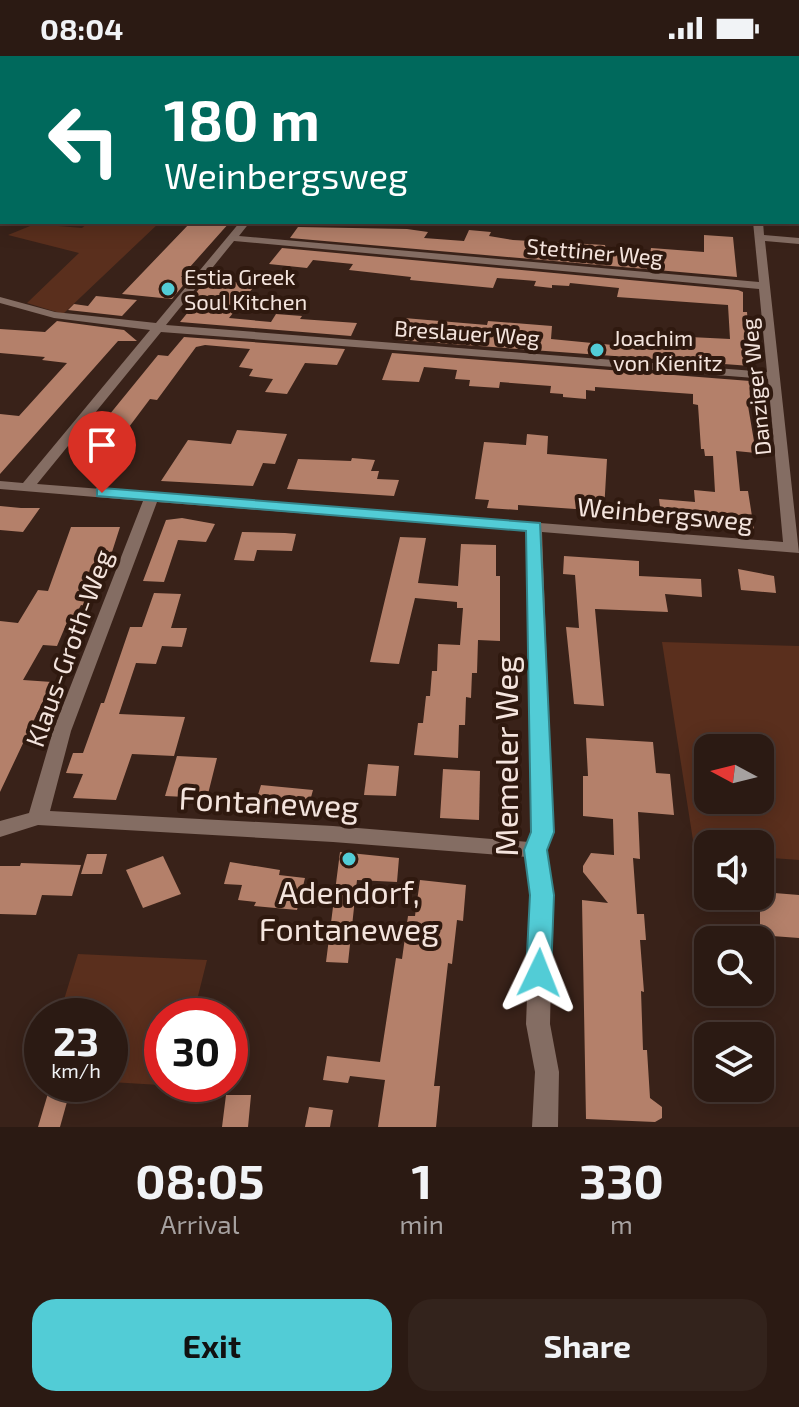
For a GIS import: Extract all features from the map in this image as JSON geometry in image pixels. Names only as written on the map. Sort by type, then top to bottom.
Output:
[{"type":"street","points":[[27,487],[243,224]]},
{"type":"street","name":"Danziger Weg","points":[[758,224],[795,548]]},
{"type":"street","name":"Stettiner Weg","points":[[231,238],[765,286]]},
{"type":"street","points":[[760,238],[799,241]]},
{"type":"street","name":"Breslauer Weg","points":[[0,300],[54,315],[157,327],[774,376]]},
{"type":"street","name":"Weinbergsweg","points":[[0,485],[795,548]]},
{"type":"street","name":"Klaus-Groth-Weg","points":[[38,818],[62,731],[152,497]]},
{"type":"street","name":"Memeler Weg","points":[[534,527],[543,832],[536,850],[542,895],[538,1024],[547,1072],[545,1127]]},
{"type":"street","name":"Fontaneweg","points":[[0,829],[38,818],[333,834],[536,850]]},
{"type":"shaded area","points":[[35,224],[82,228],[87,224],[158,224],[63,314],[27,303],[79,253],[8,235]]},
{"type":"shaded area","points":[[662,642],[799,646],[799,860],[774,858],[774,830],[694,830],[694,847]]},
{"type":"shaded area","points":[[78,954],[207,960],[198,998],[144,998],[144,1084],[128,1083],[128,998],[65,998]]},
{"type":"building","points":[[189,224],[228,224],[181,277],[190,277],[172,299],[122,294]]},
{"type":"building","points":[[298,227],[407,229],[428,232],[424,238],[464,241],[469,230],[491,232],[489,236],[513,240],[605,245],[606,251],[650,254],[651,248],[704,252],[704,235],[733,237],[737,277],[290,238]]},
{"type":"building","points":[[282,248],[738,290],[743,292],[743,312],[747,312],[751,366],[397,340],[404,318],[487,325],[488,321],[552,326],[551,339],[623,346],[623,342],[637,341],[670,343],[670,336],[730,339],[728,305],[617,297],[619,288],[570,283],[569,286],[552,285],[552,288],[534,286],[536,281],[497,278],[493,288],[410,280],[411,277],[349,270],[353,264],[313,260],[307,268],[269,264]]},
{"type":"building","points":[[207,279],[256,284],[229,318],[271,322],[276,314],[357,323],[351,336],[180,322],[197,301],[190,300]]},
{"type":"building","points":[[96,296],[137,300],[122,316],[68,310],[74,304],[88,306]]},
{"type":"building","points":[[57,321],[124,330],[137,341],[118,341],[0,474],[0,414],[19,416],[67,363],[42,360],[45,357],[0,353],[0,329],[45,332]]},
{"type":"building","points":[[184,337],[345,349],[337,365],[305,363],[287,394],[265,392],[273,379],[249,376],[253,369],[239,367],[250,349],[196,347],[157,400],[150,399],[123,435],[126,435],[117,446],[133,448],[121,463],[113,470],[89,467],[105,420],[158,355],[168,356]]},
{"type":"building","points":[[392,353],[750,381],[752,395],[747,400],[756,453],[736,451],[740,491],[748,491],[754,529],[722,526],[721,520],[661,515],[659,499],[695,502],[694,490],[715,492],[713,456],[705,456],[704,449],[701,449],[698,405],[693,404],[693,394],[595,387],[595,391],[586,390],[586,399],[563,397],[563,394],[550,393],[551,386],[500,382],[499,388],[469,386],[470,380],[455,379],[457,370],[424,367],[419,382],[382,380]]},
{"type":"building","points":[[237,430],[287,434],[275,464],[263,463],[253,486],[161,481],[188,440],[231,444]]},
{"type":"building","points":[[527,434],[548,436],[547,454],[607,459],[604,511],[518,505],[518,510],[487,508],[489,500],[475,499],[484,442],[526,445]]},
{"type":"building","points":[[352,458],[375,460],[371,471],[379,471],[377,479],[399,480],[394,496],[287,489],[298,459],[351,461]]},
{"type":"building","points":[[0,506],[40,508],[23,532],[0,530]]},
{"type":"building","points":[[182,518],[215,524],[206,542],[178,540],[164,582],[143,581],[166,520]]},
{"type":"building","points":[[71,527],[120,527],[112,552],[103,552],[86,606],[81,605],[73,620],[68,620],[57,646],[43,645],[23,680],[52,682],[0,792],[0,621],[18,623],[38,590],[48,591]]},
{"type":"building","points":[[242,532],[296,534],[292,551],[257,550],[254,561],[234,560]]},
{"type":"building","points":[[400,537],[426,538],[418,583],[458,586],[461,544],[496,545],[496,576],[500,576],[500,641],[478,640],[477,673],[472,673],[471,698],[466,697],[465,725],[459,725],[458,758],[414,755],[418,723],[423,723],[426,696],[430,696],[432,671],[437,671],[438,644],[460,645],[463,608],[457,608],[457,602],[415,598],[399,664],[370,662]]},
{"type":"building","points":[[564,556],[639,561],[639,576],[701,579],[702,597],[665,594],[668,612],[595,609],[604,706],[574,704],[566,627],[579,628],[575,575],[563,574]]},
{"type":"building","points":[[738,569],[774,576],[776,593],[741,590]]},
{"type":"building","points":[[154,593],[181,594],[171,628],[187,628],[182,647],[162,646],[156,664],[136,663],[119,714],[185,717],[174,756],[132,754],[116,800],[73,798],[83,774],[66,773],[73,753],[83,753],[130,627],[142,627]]},
{"type":"building","points":[[586,738],[653,742],[656,773],[670,774],[674,815],[638,812],[640,859],[633,858],[637,914],[644,914],[646,940],[640,940],[644,992],[641,991],[643,1050],[647,1050],[650,1098],[662,1107],[662,1118],[655,1122],[586,1119],[582,900],[608,903],[583,872],[583,866],[591,853],[614,855],[613,819],[583,816],[583,776],[588,776]]},
{"type":"building","points":[[177,756],[217,758],[207,798],[165,796]]},
{"type":"building","points":[[368,764],[399,766],[396,796],[364,795]]},
{"type":"building","points":[[443,769],[480,771],[479,820],[440,818]]},
{"type":"building","points":[[261,785],[313,790],[306,816],[253,811]]},
{"type":"building","points":[[340,852],[399,858],[397,882],[357,880],[348,963],[326,962]]},
{"type":"building","points":[[87,854],[107,854],[102,874],[81,874]]},
{"type":"building","points":[[163,856],[181,894],[143,908],[126,870]]},
{"type":"building","points":[[230,862],[280,870],[279,875],[305,878],[297,910],[254,906],[256,902],[238,900],[242,885],[224,884]]},
{"type":"building","points":[[21,863],[81,865],[72,896],[42,895],[36,915],[0,914],[0,866],[20,866]]},
{"type":"building","points":[[420,880],[466,885],[463,921],[457,920],[452,964],[448,963],[434,1086],[440,1086],[436,1127],[378,1127],[385,1080],[350,1076],[348,1083],[323,1080],[327,1056],[380,1062],[396,958],[402,959],[408,916],[415,916]]},
{"type":"building","points":[[774,893],[799,895],[799,938],[774,936],[774,926],[760,926],[760,910],[774,910]]},
{"type":"building","points":[[248,1095],[251,1095],[248,1127],[222,1127],[225,1102],[248,1102]]},
{"type":"building","points":[[45,1102],[67,1102],[60,1127],[38,1127]]},
{"type":"building","points":[[309,1107],[333,1110],[330,1127],[305,1127]]},
{"type":"place","name":"Estia Greek Soul Kitchen","points":[[168,289]]},
{"type":"place","name":"Joachim von Kienitz","points":[[597,350]]},
{"type":"place","name":"Adendorf, Fontaneweg","points":[[349,859]]},
{"type":"route","points":[[102,493],[534,527],[543,832],[536,850],[536,870],[542,895],[539,973]]}]
